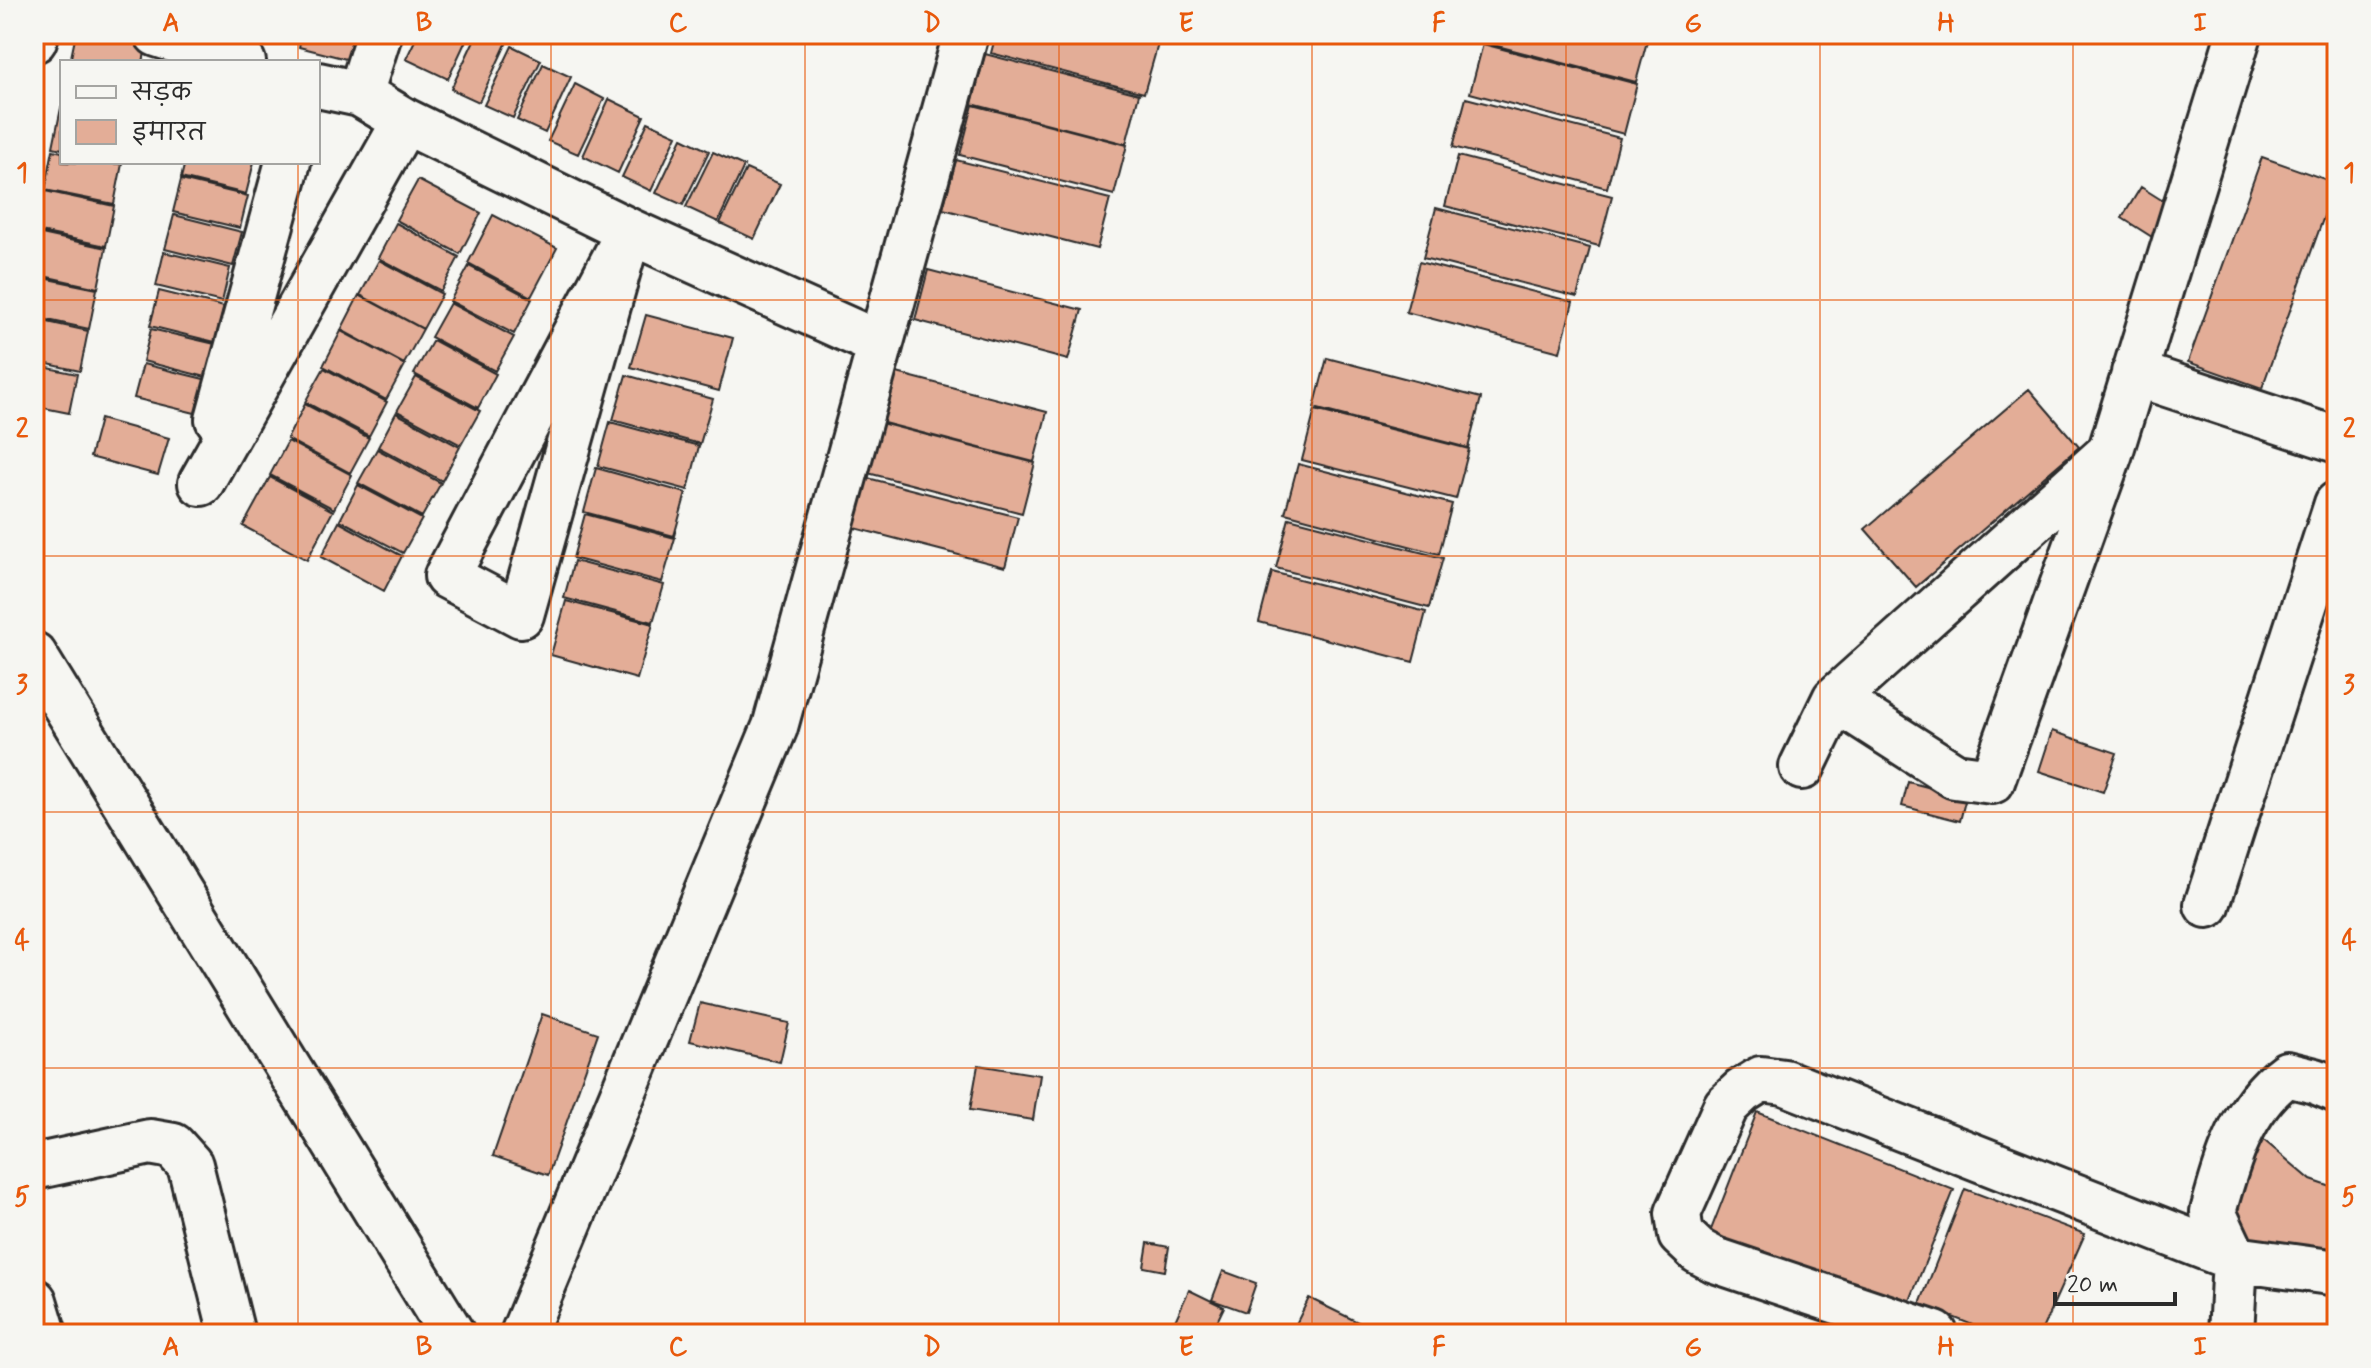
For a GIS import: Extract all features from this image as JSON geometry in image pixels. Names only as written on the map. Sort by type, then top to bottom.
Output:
[{"type":"street","points":[[157,34],[237,60]]},
{"type":"street","points":[[360,94],[379,34]]},
{"type":"street","points":[[523,1334],[775,727],[966,34]]},
{"type":"street","points":[[1835,699],[1955,776],[1992,781],[2110,453],[2239,34]]},
{"type":"street","points":[[320,85],[360,94],[405,121],[629,231],[880,344]]},
{"type":"street","points":[[287,164],[201,483],[405,121]]},
{"type":"street","points":[[629,231],[533,569],[521,615],[447,576],[629,231]]},
{"type":"street","points":[[2134,373],[2337,440]]},
{"type":"street","points":[[1802,767],[1835,699],[2110,453]]},
{"type":"street","points":[[2207,905],[2337,504]]},
{"type":"street","points":[[34,655],[452,1334]]},
{"type":"street","points":[[2231,1334],[2235,1259],[2213,1212],[2231,1148],[2273,1084],[2287,1074],[2337,1090]]},
{"type":"street","points":[[1935,1334],[1715,1260],[1698,1251],[1681,1235],[1678,1213],[1716,1123],[1726,1106],[1742,1091],[1761,1079],[1784,1082],[2235,1259],[2337,1273]]},
{"type":"street","points":[[34,1167],[150,1142],[173,1146],[190,1165],[232,1334]]},
{"type":"street","points":[[34,1301],[44,1334]]},
{"type":"building","points":[[76,34],[127,34],[148,39],[143,60],[70,60]]},
{"type":"building","points":[[302,34],[366,34],[358,62],[299,47]]},
{"type":"building","points":[[418,34],[469,34],[448,79],[406,59]]},
{"type":"building","points":[[477,34],[491,34],[507,42],[479,102],[451,89]]},
{"type":"building","points":[[996,34],[1120,34],[1158,44],[1144,93],[991,53]]},
{"type":"building","points":[[1484,34],[1649,34],[1636,82],[1482,42]]},
{"type":"building","points":[[1483,44],[1637,84],[1624,134],[1470,93]]},
{"type":"building","points":[[512,46],[541,60],[513,118],[484,105]]},
{"type":"building","points":[[985,54],[1139,94],[1126,144],[972,104]]},
{"type":"building","points":[[543,64],[571,77],[545,133],[517,120]]},
{"type":"building","points":[[575,84],[604,99],[578,154],[548,141]]},
{"type":"building","points":[[1466,98],[1620,138],[1607,188],[1453,147]]},
{"type":"building","points":[[609,99],[644,116],[618,173],[583,156]]},
{"type":"building","points":[[973,105],[1127,145],[1114,195],[960,155]]},
{"type":"building","points":[[60,113],[60,149],[53,147]]},
{"type":"building","points":[[648,122],[677,135],[651,191],[622,177]]},
{"type":"building","points":[[682,138],[709,151],[683,205],[656,193]]},
{"type":"building","points":[[53,150],[60,152],[60,164],[122,164],[114,204],[45,190]]},
{"type":"building","points":[[713,152],[744,166],[718,222],[686,207]]},
{"type":"building","points":[[1458,156],[1612,196],[1599,246],[1445,206]]},
{"type":"building","points":[[2262,157],[2336,183],[2262,388],[2188,362]]},
{"type":"building","points":[[956,160],[1110,199],[1097,249],[943,209]]},
{"type":"building","points":[[184,164],[254,164],[246,194],[181,178]]},
{"type":"building","points":[[746,169],[780,184],[754,239],[720,223]]},
{"type":"building","points":[[181,180],[248,196],[240,228],[173,212]]},
{"type":"building","points":[[418,180],[481,213],[460,254],[396,220]]},
{"type":"building","points":[[2141,187],[2179,211],[2160,242],[2122,218]]},
{"type":"building","points":[[45,191],[114,206],[106,246],[36,231]]},
{"type":"building","points":[[1436,208],[1590,248],[1577,297],[1423,258]]},
{"type":"building","points":[[174,215],[242,232],[233,266],[165,249]]},
{"type":"building","points":[[493,215],[557,248],[531,297],[468,263]]},
{"type":"building","points":[[396,223],[459,257],[441,291],[378,258]]},
{"type":"building","points":[[37,233],[106,248],[98,288],[34,274]]},
{"type":"building","points":[[164,252],[230,268],[222,302],[156,286]]},
{"type":"building","points":[[379,260],[442,294],[423,329],[360,295]]},
{"type":"building","points":[[1419,262],[1573,302],[1560,352],[1406,312]]},
{"type":"building","points":[[469,266],[532,299],[514,334],[450,301]]},
{"type":"building","points":[[928,270],[1082,310],[1068,360],[915,320]]},
{"type":"building","points":[[34,276],[97,289],[89,329],[34,317]]},
{"type":"building","points":[[159,291],[224,307],[215,342],[150,326]]},
{"type":"building","points":[[359,295],[423,329],[404,364],[341,330]]},
{"type":"building","points":[[450,303],[514,337],[495,371],[431,337]]},
{"type":"building","points":[[646,315],[733,338],[719,391],[631,367]]},
{"type":"building","points":[[34,319],[88,331],[80,371],[34,361]]},
{"type":"building","points":[[151,329],[215,344],[206,377],[143,361]]},
{"type":"building","points":[[341,331],[405,365],[386,400],[323,366]]},
{"type":"building","points":[[433,340],[496,374],[478,408],[414,374]]},
{"type":"building","points":[[1327,358],[1481,398],[1468,448],[1314,408]]},
{"type":"building","points":[[143,364],[208,380],[199,414],[134,398]]},
{"type":"building","points":[[34,365],[77,374],[69,413],[34,406]]},
{"type":"building","points":[[324,368],[387,402],[369,436],[305,402]]},
{"type":"building","points":[[893,372],[1047,412],[1034,462],[880,422]]},
{"type":"building","points":[[626,375],[713,399],[700,444],[613,420]]},
{"type":"building","points":[[416,377],[480,411],[461,445],[397,411]]},
{"type":"building","points":[[2029,389],[2079,447],[1916,587],[1865,529]]},
{"type":"building","points":[[305,404],[369,438],[350,473],[287,439]]},
{"type":"building","points":[[1315,410],[1469,449],[1456,499],[1302,460]]},
{"type":"building","points":[[396,413],[460,447],[442,481],[378,447]]},
{"type":"building","points":[[100,419],[169,438],[158,475],[90,457]]},
{"type":"building","points":[[610,422],[699,446],[688,490],[598,466]]},
{"type":"building","points":[[881,423],[1035,463],[1022,513],[868,473]]},
{"type":"building","points":[[288,441],[352,475],[334,509],[270,475]]},
{"type":"building","points":[[377,449],[441,483],[422,517],[358,483]]},
{"type":"building","points":[[1298,464],[1452,504],[1439,554],[1285,513]]},
{"type":"building","points":[[596,468],[686,493],[674,536],[584,512]]},
{"type":"building","points":[[270,477],[333,511],[307,560],[243,526]]},
{"type":"building","points":[[864,477],[1018,517],[1005,567],[851,527]]},
{"type":"building","points":[[358,485],[422,519],[403,553],[340,520]]},
{"type":"building","points":[[585,514],[675,538],[662,582],[573,558]]},
{"type":"building","points":[[1289,518],[1443,558],[1429,608],[1276,568]]},
{"type":"building","points":[[339,522],[402,556],[384,591],[321,557]]},
{"type":"building","points":[[574,561],[664,585],[653,622],[564,598]]},
{"type":"building","points":[[1272,572],[1426,612],[1413,662],[1259,622]]},
{"type":"building","points":[[566,601],[653,624],[637,679],[551,655]]},
{"type":"building","points":[[2052,731],[2117,753],[2103,792],[2039,771]]},
{"type":"building","points":[[1908,782],[1966,797],[1960,821],[1902,806]]},
{"type":"building","points":[[700,1003],[789,1023],[780,1062],[690,1041]]},
{"type":"building","points":[[542,1014],[598,1033],[548,1175],[493,1156]]},
{"type":"building","points":[[978,1065],[1040,1075],[1033,1120],[970,1110]]},
{"type":"building","points":[[1757,1112],[1954,1190],[1905,1313],[1709,1235]]},
{"type":"building","points":[[2253,1131],[2311,1180],[2337,1189],[2337,1255],[2243,1238],[2224,1216]]},
{"type":"building","points":[[1965,1189],[2085,1234],[2040,1334],[1995,1334],[1920,1304]]},
{"type":"building","points":[[1148,1243],[1169,1247],[1165,1271],[1144,1267]]},
{"type":"building","points":[[1223,1271],[1256,1283],[1246,1312],[1212,1300]]},
{"type":"building","points":[[1189,1290],[1224,1307],[1211,1334],[1169,1334]]},
{"type":"building","points":[[1309,1298],[1382,1334],[1291,1334]]}]
